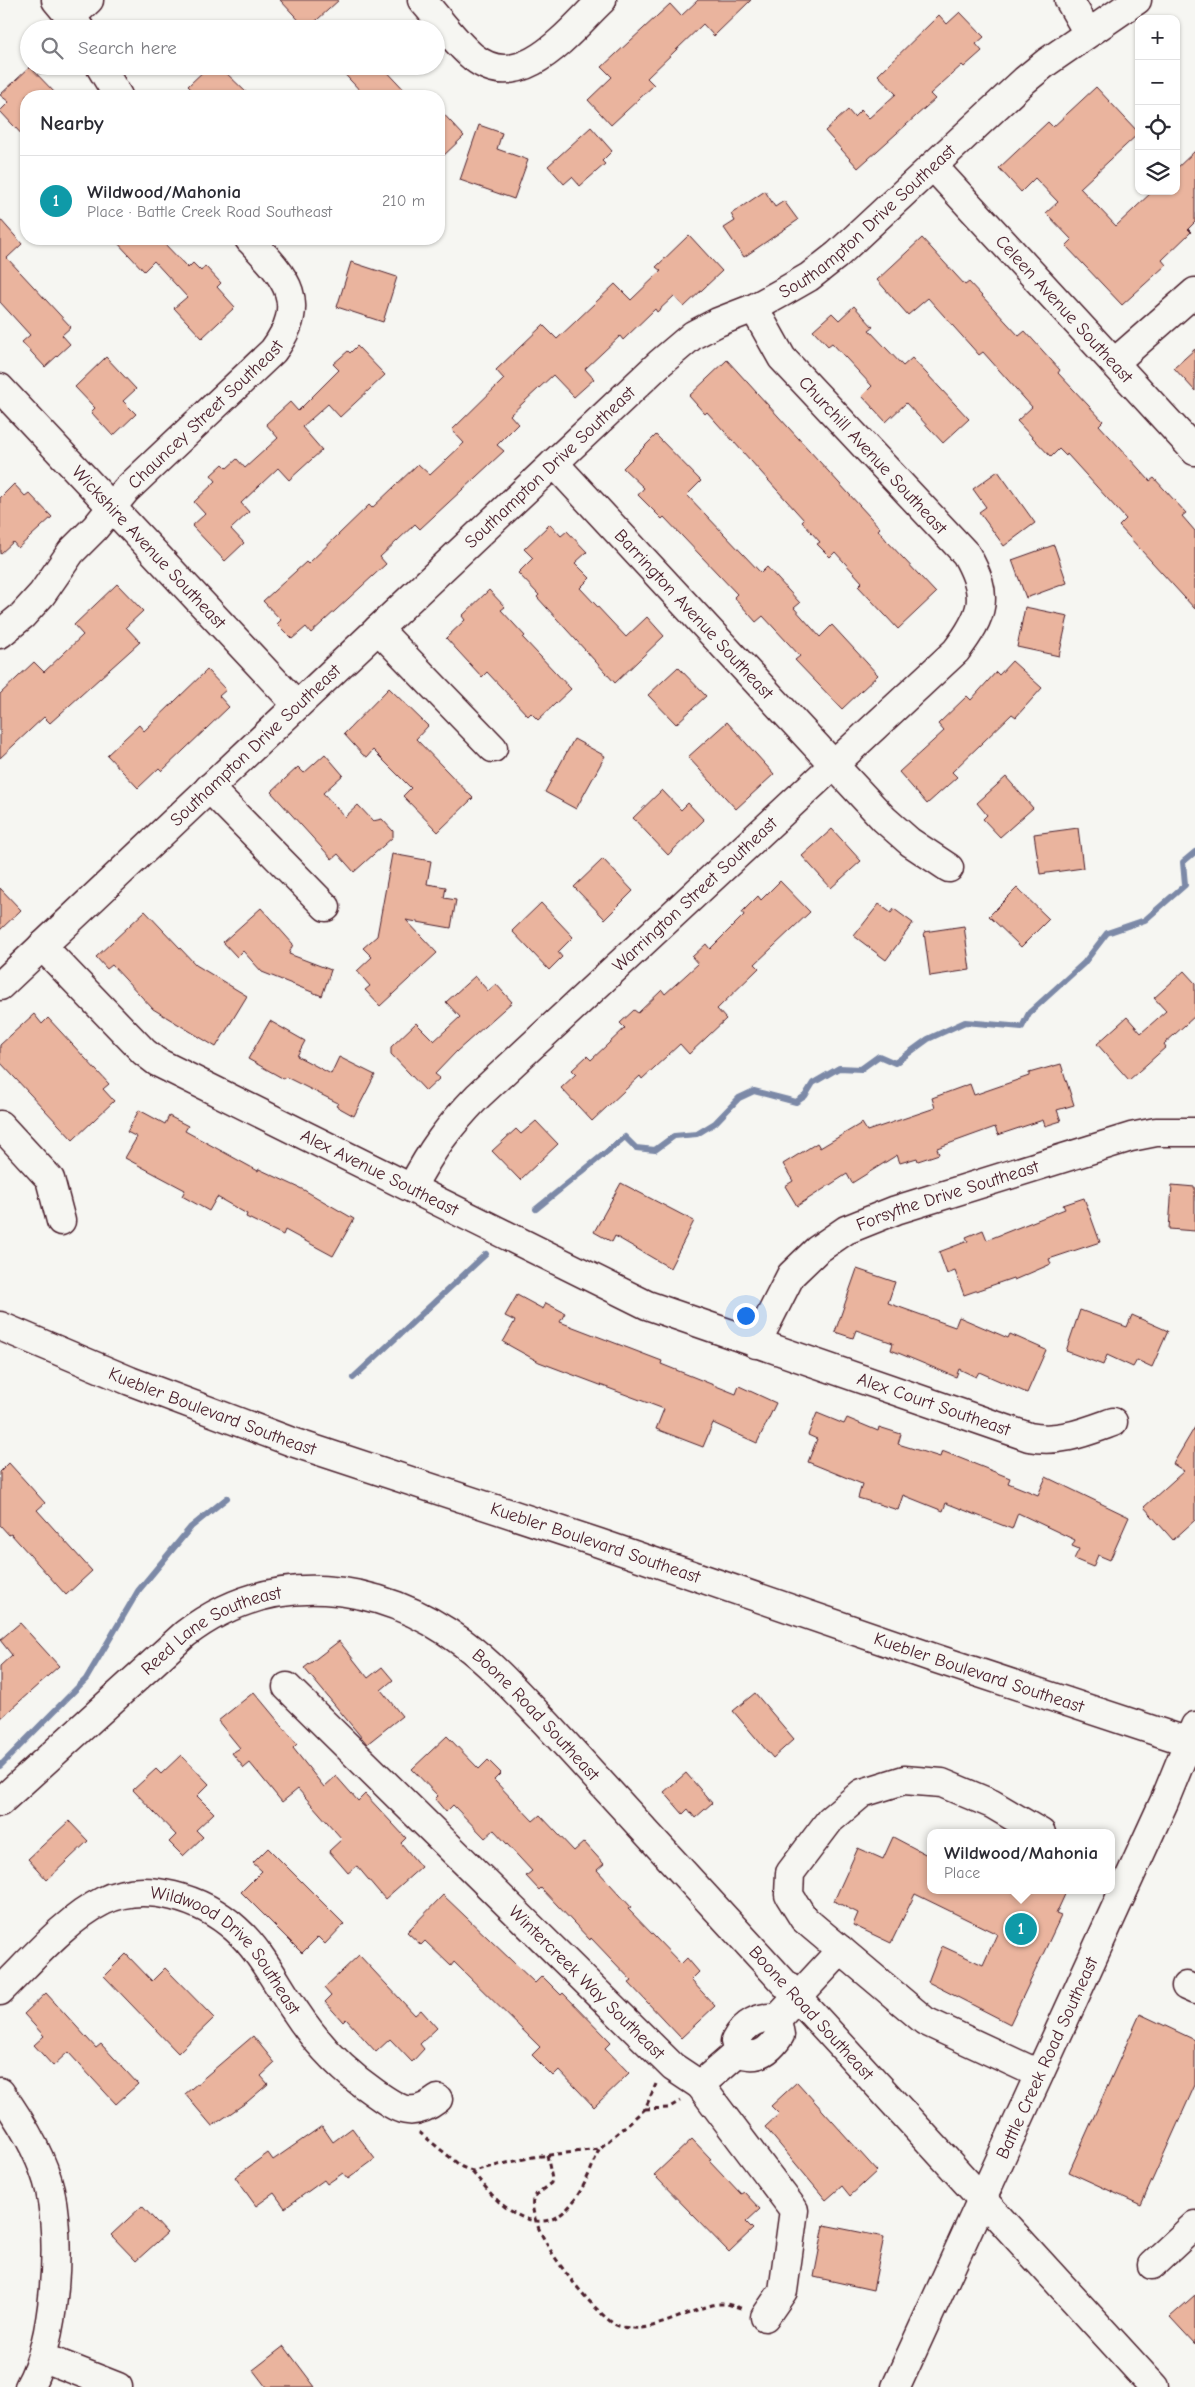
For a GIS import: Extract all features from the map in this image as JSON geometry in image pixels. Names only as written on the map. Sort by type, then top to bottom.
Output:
[{"type":"street","points":[[422,0],[440,20]]},
{"type":"street","points":[[445,26],[473,57],[490,67],[507,70],[526,67],[541,57],[602,0]]},
{"type":"street","points":[[1069,0],[1088,33]]},
{"type":"street","name":"Southampton Drive Southeast","points":[[0,986],[660,362],[693,335],[718,322],[754,308],[809,277],[837,254],[1025,80],[1088,33],[1137,0]]},
{"type":"street","points":[[105,75],[114,90]]},
{"type":"street","name":"Celeen Avenue Southeast","points":[[933,166],[1195,451]]},
{"type":"street","name":"Chauncey Street Southeast","points":[[0,634],[22,616],[42,594],[71,552],[95,528],[126,490],[273,351],[287,332],[291,315],[291,299],[284,279],[254,245]]},
{"type":"street","points":[[1114,363],[1195,292]]},
{"type":"street","name":"Churchill Avenue Southeast","points":[[754,308],[782,358],[966,554],[981,588],[981,606]]},
{"type":"street","name":"Wickshire Avenue Southeast","points":[[0,388],[297,705]]},
{"type":"street","name":"Barrington Avenue Southeast","points":[[554,463],[884,820],[910,842],[949,868]]},
{"type":"street","name":"Warrington Street Southeast","points":[[412,1187],[433,1148],[452,1123],[478,1096],[956,651],[974,627],[981,606]]},
{"type":"street","points":[[378,629],[493,748]]},
{"type":"street","points":[[209,788],[326,907]]},
{"type":"street","name":"Alex Avenue Southeast","points":[[42,946],[144,1052],[156,1062],[412,1187],[647,1305],[756,1344]]},
{"type":"street","points":[[0,1124],[50,1179],[61,1221]]},
{"type":"street","name":"Forsythe Drive Southeast","points":[[756,1344],[791,1275],[817,1250],[846,1230],[896,1210],[1132,1137],[1156,1132],[1194,1128]]},
{"type":"street","name":"Kuebler Boulevard Southeast","points":[[0,1326],[130,1381],[292,1442],[599,1543],[934,1658],[1193,1737]]},
{"type":"street","name":"Alex Court Southeast","points":[[756,1344],[1029,1437],[1044,1440],[1059,1439],[1113,1422]]},
{"type":"street","name":"Reed Lane Southeast","points":[[0,1802],[185,1634],[216,1612],[248,1599],[280,1591],[300,1589],[359,1594],[421,1617],[464,1644]]},
{"type":"street","name":"Boone Road Southeast","points":[[464,1644],[508,1684],[548,1725],[1154,2387]]},
{"type":"street","name":"Wintercreek Way Southeast","points":[[287,1687],[674,2066],[700,2085],[794,2210],[783,2291],[765,2317]]},
{"type":"street","name":"Battle Creek Road Southeast","points":[[896,2387],[1193,1737]]},
{"type":"street","points":[[1035,1829],[992,1804],[942,1783],[904,1780],[862,1793],[830,1820],[790,1873],[789,1895],[804,1919],[925,2021],[1039,2074]]},
{"type":"street","name":"Wildwood Drive Southeast","points":[[0,1991],[68,1927],[103,1900],[125,1894],[173,1895],[198,1904],[236,1928],[250,1942],[308,2029],[326,2051],[364,2085],[400,2108]]},
{"type":"street","points":[[700,2085],[738,2052],[735,2041],[740,2032],[752,2022],[766,2016],[778,2019],[841,1950]]},
{"type":"street","points":[[0,2092],[30,2142],[49,2188],[54,2218],[55,2259],[53,2294],[42,2357],[29,2387]]},
{"type":"street","points":[[400,2108],[409,2112],[418,2111],[438,2099]]},
{"type":"street","points":[[1152,2265],[1195,2225]]},
{"type":"street","points":[[42,2357],[118,2387]]},
{"type":"path","points":[[400,2108],[421,2135],[462,2167],[472,2171],[502,2205],[515,2214],[537,2222],[557,2218],[572,2204],[583,2185],[599,2148],[645,2109],[653,2089],[674,2066]]},
{"type":"path","points":[[645,2109],[673,2106],[700,2085]]},
{"type":"path","points":[[472,2171],[547,2155],[599,2148]]},
{"type":"path","points":[[547,2155],[552,2179],[551,2183],[537,2192],[532,2201],[537,2222],[552,2254],[560,2265],[595,2307],[616,2325],[634,2328],[648,2326],[699,2308],[717,2304],[734,2305],[765,2317]]},
{"type":"building","points":[[280,0],[339,0],[317,20],[299,20]]},
{"type":"building","points":[[698,0],[751,0],[714,36],[703,24],[647,78],[654,85],[611,125],[588,100],[612,77],[602,67],[670,4],[681,16]]},
{"type":"building","points":[[960,12],[984,37],[976,44],[982,51],[964,67],[962,65],[930,94],[935,99],[858,168],[825,131],[848,110],[854,117],[861,110],[869,118],[896,94],[878,75],[939,15],[947,24]]},
{"type":"building","points":[[21,75],[38,75],[52,90],[20,90],[20,133],[0,111],[9,102],[0,95]]},
{"type":"building","points":[[200,75],[228,75],[244,90],[192,90],[188,86]]},
{"type":"building","points":[[345,75],[390,75],[404,90],[359,90]]},
{"type":"building","points":[[1096,87],[1135,129],[1135,137],[1080,188],[1116,226],[1149,195],[1180,195],[1180,165],[1195,151],[1195,222],[1188,229],[1191,232],[1162,260],[1166,265],[1122,305],[1066,246],[1072,240],[1046,213],[1058,202],[1035,178],[1021,192],[999,168],[1048,122],[1053,127]]},
{"type":"building","points":[[445,115],[464,136],[445,154]]},
{"type":"building","points":[[479,125],[502,133],[497,149],[528,160],[514,199],[460,180]]},
{"type":"building","points":[[591,127],[612,151],[602,161],[605,164],[580,186],[572,177],[564,184],[548,166]]},
{"type":"building","points":[[765,191],[775,207],[784,201],[798,220],[744,257],[724,228],[735,221],[731,214]]},
{"type":"building","points":[[0,219],[21,245],[7,258],[71,327],[62,335],[70,344],[45,367],[22,342],[30,335],[0,302]]},
{"type":"building","points":[[689,235],[722,271],[684,307],[674,296],[657,312],[655,309],[623,340],[620,336],[585,369],[594,379],[574,397],[553,375],[510,415],[518,424],[497,445],[504,451],[420,529],[415,524],[380,557],[386,564],[311,633],[306,627],[292,639],[277,624],[281,620],[263,601],[306,562],[308,564],[369,505],[372,508],[418,464],[430,475],[464,443],[452,430],[504,379],[496,370],[543,325],[557,339],[615,284],[631,300],[661,271],[656,267]]},
{"type":"building","points":[[922,238],[965,285],[969,282],[1019,336],[1025,331],[1060,370],[1058,373],[1103,421],[1099,425],[1150,481],[1154,478],[1186,513],[1182,516],[1195,531],[1195,609],[1119,526],[1126,519],[1067,454],[1066,456],[1059,449],[1051,457],[1017,421],[1032,407],[983,352],[979,355],[928,298],[908,315],[877,280]]},
{"type":"building","points":[[120,245],[166,245],[188,268],[193,263],[201,271],[205,266],[221,283],[217,287],[235,307],[202,338],[174,308],[187,297],[154,261],[144,271]]},
{"type":"building","points":[[351,262],[397,277],[383,322],[337,307]]},
{"type":"building","points":[[854,306],[873,327],[869,330],[903,366],[912,358],[969,419],[943,443],[906,403],[886,422],[862,396],[872,386],[832,343],[828,346],[813,330],[832,313],[839,320]]},
{"type":"building","points":[[357,346],[385,375],[340,417],[328,404],[302,427],[322,450],[289,480],[278,468],[241,503],[249,512],[231,529],[244,543],[225,561],[192,526],[205,514],[194,502],[216,481],[211,475],[223,464],[227,468],[237,459],[245,468],[278,438],[266,424],[290,402],[298,411],[339,370],[333,364]]},
{"type":"building","points":[[1195,349],[1195,391],[1174,368]]},
{"type":"building","points":[[106,357],[136,389],[123,401],[136,414],[113,436],[91,412],[95,408],[75,387]]},
{"type":"building","points":[[727,360],[880,528],[878,530],[887,541],[936,593],[898,629],[858,586],[862,582],[835,552],[830,557],[817,544],[820,542],[802,522],[804,520],[707,412],[705,414],[689,396]]},
{"type":"building","points":[[656,435],[701,481],[687,495],[761,573],[767,567],[800,603],[794,608],[820,637],[832,625],[878,675],[842,709],[795,660],[800,656],[763,616],[756,622],[734,597],[737,594],[664,517],[662,519],[638,495],[644,488],[623,468]]},
{"type":"building","points":[[998,471],[1035,523],[1004,546],[979,512],[986,507],[973,489]]},
{"type":"building","points":[[14,484],[25,496],[29,493],[52,517],[18,548],[13,542],[0,554],[0,498]]},
{"type":"building","points":[[550,524],[561,536],[567,531],[587,552],[575,563],[590,578],[580,588],[626,637],[647,617],[664,636],[615,683],[537,597],[539,595],[518,573],[533,558],[524,549]]},
{"type":"building","points":[[1054,545],[1067,583],[1026,598],[1012,560]]},
{"type":"building","points":[[117,584],[143,611],[126,627],[140,642],[50,723],[44,717],[0,758],[0,694],[34,662],[44,672],[83,635],[74,625]]},
{"type":"building","points":[[489,590],[505,607],[501,610],[525,636],[523,638],[571,689],[538,720],[531,713],[528,716],[487,672],[482,677],[446,638],[465,620],[462,616]]},
{"type":"building","points":[[1025,607],[1068,616],[1059,656],[1017,647]]},
{"type":"building","points":[[1012,661],[1042,688],[1016,717],[1012,714],[952,772],[957,777],[927,804],[899,772],[944,731],[938,724],[967,696],[971,700],[996,672],[999,675]]},
{"type":"building","points":[[678,667],[706,696],[676,724],[648,695]]},
{"type":"building","points":[[207,670],[226,690],[219,696],[229,707],[162,771],[159,768],[138,788],[107,755],[139,725],[144,731]]},
{"type":"building","points":[[389,688],[428,726],[416,739],[473,798],[438,832],[403,796],[411,788],[373,750],[367,757],[363,755],[344,734]]},
{"type":"building","points":[[727,722],[774,774],[736,809],[688,757]]},
{"type":"building","points":[[574,739],[605,756],[576,809],[545,792]]},
{"type":"building","points":[[325,754],[343,775],[323,793],[345,817],[358,805],[373,821],[382,819],[393,831],[393,837],[354,872],[338,854],[332,859],[271,792],[298,767],[304,773]]},
{"type":"building","points":[[1006,777],[1033,808],[1000,837],[983,819],[987,815],[977,803]]},
{"type":"building","points":[[662,790],[681,810],[688,803],[704,820],[668,855],[633,818]]},
{"type":"building","points":[[1078,828],[1083,868],[1040,874],[1034,834]]},
{"type":"building","points":[[832,829],[861,861],[831,888],[802,856]]},
{"type":"building","points":[[392,854],[431,861],[427,884],[446,887],[444,898],[456,900],[451,928],[406,920],[437,953],[380,1006],[365,990],[370,986],[357,971],[372,957],[363,948],[377,936]]},
{"type":"building","points":[[603,859],[633,891],[605,919],[574,887]]},
{"type":"building","points":[[780,881],[810,912],[755,964],[759,968],[717,1009],[726,1019],[689,1054],[680,1044],[642,1079],[640,1076],[592,1121],[561,1088],[576,1074],[572,1070],[587,1056],[591,1060],[625,1028],[620,1023],[634,1010],[638,1013],[662,990],[665,994],[698,964],[692,957],[706,944],[710,949],[744,915],[742,912],[758,896],[761,900]]},
{"type":"building","points":[[0,888],[21,910],[0,930]]},
{"type":"building","points":[[1017,888],[1049,919],[1021,947],[989,916]]},
{"type":"building","points":[[541,903],[573,937],[558,952],[562,957],[549,970],[512,931]]},
{"type":"building","points":[[879,904],[891,913],[894,909],[913,923],[886,960],[854,936]]},
{"type":"building","points":[[261,908],[293,944],[289,954],[331,970],[322,996],[262,972],[243,951],[237,957],[223,942]]},
{"type":"building","points":[[145,911],[196,965],[247,996],[216,1047],[153,1009],[112,965],[107,969],[96,957]]},
{"type":"building","points":[[964,926],[970,970],[930,976],[924,932]]},
{"type":"building","points":[[1184,971],[1195,983],[1195,1016],[1164,1044],[1166,1047],[1129,1080],[1097,1044],[1127,1017],[1141,1033],[1166,1011],[1154,998]]},
{"type":"building","points":[[475,976],[488,991],[496,984],[512,1002],[457,1051],[435,1074],[440,1078],[426,1091],[391,1054],[391,1047],[416,1023],[434,1041],[460,1017],[446,1002]]},
{"type":"building","points":[[34,1014],[42,1024],[48,1018],[109,1084],[103,1089],[114,1101],[73,1140],[0,1062],[0,1045]]},
{"type":"building","points":[[270,1021],[305,1041],[297,1056],[331,1074],[339,1057],[375,1075],[354,1116],[336,1106],[338,1103],[286,1077],[284,1079],[248,1059]]},
{"type":"building","points":[[1061,1064],[1074,1105],[1057,1110],[1061,1121],[1045,1126],[1043,1120],[998,1135],[995,1127],[937,1148],[939,1154],[918,1161],[917,1158],[900,1163],[897,1155],[852,1183],[847,1174],[797,1206],[785,1186],[793,1181],[783,1164],[817,1143],[820,1148],[862,1123],[867,1131],[935,1108],[932,1098],[970,1084],[974,1095],[1029,1076],[1029,1073]]},
{"type":"building","points":[[139,1110],[165,1124],[169,1116],[188,1126],[185,1131],[258,1171],[259,1169],[304,1190],[354,1219],[333,1256],[285,1230],[283,1235],[246,1217],[247,1214],[217,1197],[209,1211],[182,1196],[185,1190],[125,1158],[137,1137],[127,1132]]},
{"type":"building","points":[[536,1121],[558,1144],[520,1180],[492,1151],[516,1129],[521,1134]]},
{"type":"building","points":[[621,1183],[694,1221],[670,1268],[615,1236],[612,1242],[594,1232]]},
{"type":"building","points":[[1172,1185],[1195,1187],[1195,1231],[1169,1229]]},
{"type":"building","points":[[1084,1198],[1100,1242],[1049,1259],[1051,1264],[1014,1280],[1013,1278],[964,1295],[955,1271],[947,1274],[939,1252],[968,1241],[966,1237],[983,1230],[987,1240],[1065,1209],[1063,1205]]},
{"type":"building","points":[[857,1269],[895,1282],[888,1303],[955,1327],[959,1317],[1008,1338],[1010,1334],[1046,1350],[1027,1393],[979,1372],[976,1377],[959,1369],[956,1377],[891,1350],[893,1343],[856,1330],[853,1338],[835,1332]]},
{"type":"building","points":[[517,1295],[543,1309],[546,1303],[565,1313],[560,1322],[662,1361],[661,1364],[736,1394],[739,1386],[776,1403],[757,1443],[713,1423],[703,1447],[656,1429],[664,1409],[539,1362],[503,1342],[515,1321],[505,1316]]},
{"type":"building","points":[[1080,1310],[1127,1327],[1132,1315],[1168,1331],[1152,1367],[1137,1360],[1133,1367],[1107,1355],[1103,1365],[1066,1351]]},
{"type":"building","points":[[817,1413],[844,1424],[847,1418],[878,1431],[879,1427],[901,1434],[898,1444],[940,1457],[942,1451],[1010,1478],[1008,1483],[1038,1495],[1046,1477],[1129,1517],[1110,1560],[1098,1555],[1093,1567],[1074,1559],[1079,1549],[1072,1546],[1075,1540],[1018,1513],[1012,1529],[946,1503],[943,1511],[903,1495],[898,1510],[858,1498],[862,1484],[808,1462],[817,1439],[808,1435]]},
{"type":"building","points":[[1195,1427],[1195,1520],[1173,1540],[1144,1507],[1184,1471],[1173,1464]]},
{"type":"building","points":[[9,1463],[45,1503],[37,1510],[92,1571],[66,1595],[11,1534],[9,1535],[0,1525],[0,1472]]},
{"type":"building","points":[[20,1623],[59,1666],[0,1719],[0,1666],[12,1655],[0,1640]]},
{"type":"building","points":[[339,1641],[368,1678],[382,1667],[393,1680],[381,1690],[402,1716],[367,1744],[304,1668]]},
{"type":"building","points":[[254,1692],[297,1744],[293,1748],[324,1787],[336,1776],[358,1801],[365,1794],[406,1838],[401,1843],[421,1867],[385,1899],[357,1866],[348,1873],[329,1851],[342,1839],[298,1789],[282,1802],[250,1763],[244,1768],[232,1753],[240,1748],[218,1721]]},
{"type":"building","points":[[755,1693],[794,1739],[773,1758],[733,1711]]},
{"type":"building","points":[[447,1736],[479,1769],[488,1760],[501,1773],[494,1780],[533,1821],[540,1815],[574,1851],[584,1842],[604,1864],[597,1870],[631,1907],[628,1909],[681,1964],[687,1958],[699,1972],[691,1980],[715,2006],[681,2038],[629,1983],[632,1981],[591,1938],[590,1940],[541,1888],[539,1890],[526,1876],[532,1871],[494,1830],[485,1838],[453,1805],[446,1812],[435,1799],[438,1796],[412,1769]]},
{"type":"building","points":[[181,1755],[209,1784],[197,1796],[214,1813],[196,1830],[203,1837],[183,1856],[169,1842],[176,1835],[133,1790],[156,1769],[161,1774]]},
{"type":"building","points":[[686,1773],[712,1803],[695,1818],[688,1809],[683,1814],[664,1792]]},
{"type":"building","points":[[69,1821],[88,1841],[47,1880],[28,1859]]},
{"type":"building","points":[[893,1837],[927,1855],[927,1894],[1065,1894],[1056,1914],[1061,1916],[1010,2024],[928,1982],[942,1946],[983,1965],[997,1934],[915,1894],[891,1943],[853,1925],[858,1913],[834,1901],[858,1848],[883,1859]]},
{"type":"building","points":[[268,1848],[344,1924],[325,1944],[318,1937],[302,1953],[241,1892],[262,1871],[253,1863]]},
{"type":"building","points":[[443,1895],[535,1983],[542,1976],[561,1995],[563,1993],[611,2042],[605,2048],[629,2073],[594,2107],[559,2070],[553,2076],[532,2055],[540,2047],[454,1962],[451,1966],[425,1941],[421,1945],[407,1932]]},
{"type":"building","points":[[126,1954],[152,1981],[165,1968],[214,2018],[178,2053],[104,1976]]},
{"type":"building","points":[[359,1955],[415,2015],[421,2010],[437,2028],[420,2044],[424,2049],[412,2062],[390,2039],[376,2052],[346,2019],[343,2022],[325,2002],[331,1996],[324,1988]]},
{"type":"building","points":[[46,1993],[96,2048],[101,2044],[138,2084],[116,2104],[68,2052],[53,2066],[34,2045],[44,2036],[24,2014]]},
{"type":"building","points":[[1140,2014],[1195,2040],[1195,2085],[1141,2205],[1069,2172]]},
{"type":"building","points":[[253,2036],[275,2063],[261,2076],[268,2084],[247,2102],[212,2126],[185,2094]]},
{"type":"building","points":[[797,2082],[877,2171],[850,2196],[842,2186],[826,2200],[765,2127],[779,2114],[771,2106]]},
{"type":"building","points":[[322,2126],[333,2142],[352,2128],[375,2159],[348,2179],[343,2173],[327,2184],[324,2180],[285,2208],[274,2193],[256,2206],[235,2177],[268,2153],[273,2160]]},
{"type":"building","points":[[692,2139],[741,2194],[744,2192],[760,2209],[746,2222],[753,2229],[729,2252],[654,2175]]},
{"type":"building","points":[[142,2206],[167,2233],[136,2261],[111,2235]]},
{"type":"building","points":[[824,2225],[884,2237],[873,2290],[814,2277]]},
{"type":"building","points":[[1195,2295],[1195,2344],[1170,2317]]},
{"type":"building","points":[[284,2346],[315,2387],[266,2387],[253,2370]]},
{"type":"waterway","points":[[536,1209],[625,1137],[636,1148],[655,1150],[674,1136],[697,1134],[715,1123],[739,1098],[754,1091],[796,1102],[805,1096],[813,1083],[839,1068],[861,1069],[879,1056],[895,1063],[928,1039],[965,1022],[1022,1027],[1029,1013],[1084,963],[1107,933],[1145,920],[1185,885],[1183,862],[1195,852]]},
{"type":"waterway","points":[[353,1378],[486,1254]]},
{"type":"waterway","points":[[0,1766],[86,1679],[138,1591],[191,1527],[227,1498]]},
{"type":"place","name":"Wildwood/Mahonia","points":[[1021,1929]]}]
